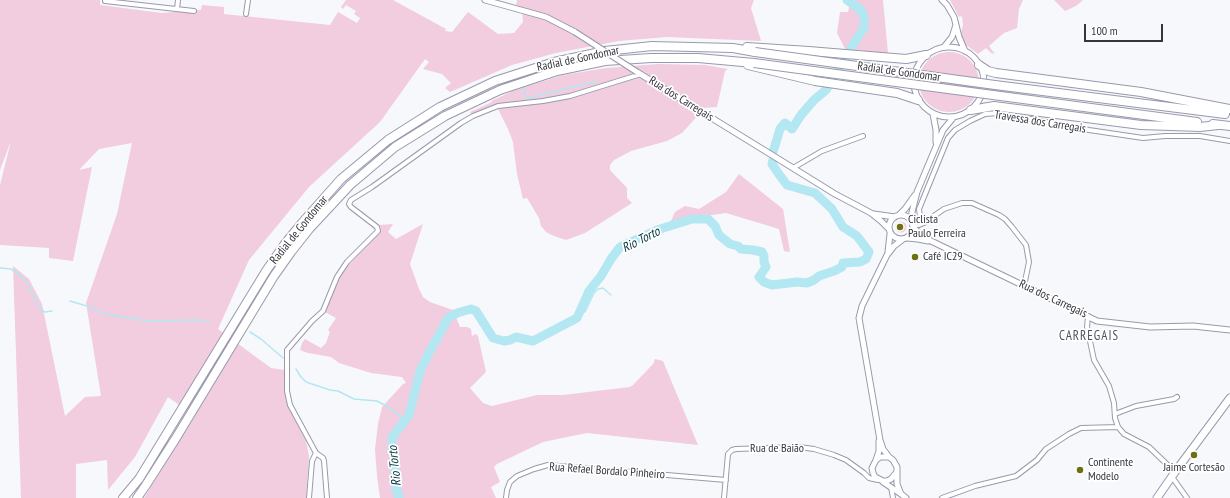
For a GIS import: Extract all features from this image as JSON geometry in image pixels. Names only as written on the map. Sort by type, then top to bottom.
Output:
[{"type":"highway","name":"Radial de Gondomar","points":[[123,498],[139,479],[266,271],[302,222],[341,179],[388,140],[447,104],[495,81],[554,62],[605,51],[652,46],[733,48],[756,50],[995,85],[1230,114]]},
{"type":"highway","points":[[756,50],[906,59],[926,55]]},
{"type":"highway","name":"Radial de Gondomar","points":[[137,498],[176,438],[274,276],[310,228],[350,185],[395,147],[452,112],[500,90],[557,71],[605,61],[651,58],[690,58],[732,61],[1230,126]]},
{"type":"highway","points":[[754,65],[815,81],[897,93],[918,100]]},
{"type":"highway","points":[[980,65],[988,71],[996,73],[1141,92],[1230,109]]},
{"type":"highway","points":[[971,110],[994,106],[1141,125],[1200,127],[1218,125]]},
{"type":"main road","points":[[1157,498],[1173,474],[1227,406],[1230,398]]},
{"type":"main road","points":[[1151,498],[1173,474]]},
{"type":"street","points":[[177,9],[178,0]]},
{"type":"street","points":[[246,14],[248,0]]},
{"type":"street","name":"Rua dos Carregais","points":[[484,0],[546,17],[575,32],[835,194],[871,213],[882,221],[889,231]]},
{"type":"street","points":[[942,0],[947,5],[956,24],[959,38],[965,51]]},
{"type":"street","points":[[105,1],[129,2],[194,11]]},
{"type":"street","points":[[944,47],[952,37],[956,24]]},
{"type":"street","points":[[944,47],[951,47],[965,51],[976,59],[980,65],[984,78],[983,92],[980,98],[971,110],[953,118],[946,118],[927,111],[918,100],[913,87],[914,73],[921,60],[926,55],[944,47]]},
{"type":"street","points":[[327,498],[323,458],[316,453],[290,405],[287,391],[287,350],[312,321],[323,311],[337,277],[347,262],[378,231],[377,227],[351,207],[349,204],[351,200],[372,187],[473,116],[498,106],[543,101],[570,96],[639,73]]},
{"type":"street","name":"Travessa dos Carregais","points":[[924,223],[919,213],[919,209],[948,138],[955,130],[985,114],[999,113],[1089,130],[1143,138],[1165,136],[1200,136],[1230,141]]},
{"type":"street","points":[[933,114],[936,130],[936,145]]},
{"type":"street","points":[[887,255],[894,246],[911,235],[913,225],[912,212],[917,192],[943,130],[953,118]]},
{"type":"street","points":[[793,168],[822,151],[863,136]]},
{"type":"street","points":[[906,498],[891,486],[880,480],[873,473],[872,468],[879,451],[880,440],[859,318],[862,306],[887,255],[890,244],[889,224],[891,220],[905,209],[917,192]]},
{"type":"street","points":[[913,225],[924,223],[944,209],[962,203],[972,203],[983,207],[1005,219],[1026,245],[1029,262],[1024,286]]},
{"type":"street","name":"Rua dos Carregais","points":[[871,213],[897,216]]},
{"type":"street","points":[[897,216],[904,215],[913,225]]},
{"type":"street","name":"Rua dos Carregais","points":[[913,225],[920,234],[931,241],[1097,321],[1150,327],[1194,326],[1230,330]]},
{"type":"street","points":[[889,231],[893,237],[905,239]]},
{"type":"street","name":"Rua dos Carregais","points":[[905,239],[918,238],[931,241]]},
{"type":"street","points":[[1088,316],[1088,327],[1094,360],[1109,386],[1114,403],[1118,427],[1124,434],[1148,447],[1173,474],[1187,498]]},
{"type":"street","points":[[1115,414],[1136,406],[1174,399],[1177,397]]},
{"type":"street","points":[[942,498],[975,486],[1016,476],[1037,460],[1046,449],[1081,428],[1118,427]]},
{"type":"street","points":[[880,440],[889,457],[893,460],[897,467],[897,484],[901,494]]},
{"type":"street","name":"Rua de Baião","points":[[726,480],[728,454],[732,450],[799,447],[814,449],[834,455],[846,460],[869,478],[880,480]]},
{"type":"street","points":[[309,498],[312,461],[316,453]]},
{"type":"street","points":[[876,460],[884,456],[889,457]]},
{"type":"street","name":"Rua Refael Bordalo Pinheiro","points":[[506,498],[510,482],[517,476],[548,465],[726,480]]},
{"type":"street","points":[[880,480],[887,481],[891,479],[896,472]]},
{"type":"street","points":[[864,473],[873,473]]},
{"type":"street","points":[[724,498],[726,480]]},
{"type":"street","points":[[891,486],[893,498]]},
{"type":"shaded area","points":[[0,0],[100,0],[100,5],[162,13],[201,10],[202,5],[224,7],[224,14],[330,25],[338,12],[357,23],[360,18],[354,14],[356,11],[346,5],[343,9],[341,7],[346,0],[393,0],[446,29],[445,31],[452,32],[468,12],[498,34],[514,33],[523,22],[522,7],[516,5],[517,0],[754,0],[751,8],[761,41],[667,37],[619,41],[556,53],[512,65],[450,92],[445,88],[451,83],[442,74],[423,69],[429,62],[425,59],[380,122],[309,187],[249,260],[218,329],[271,368],[284,370],[288,405],[306,441],[309,456],[306,498],[144,498],[195,416],[168,397],[135,457],[108,490],[107,460],[76,464],[76,498],[21,498],[13,266],[29,279],[42,304],[65,416],[85,397],[101,396],[86,303],[117,214],[132,143],[99,149],[79,170],[92,167],[73,261],[49,258],[49,248],[0,245],[0,185],[11,141],[0,170]]},
{"type":"shaded area","points":[[851,0],[883,0],[888,53],[845,49],[837,33],[840,12],[848,12],[849,7],[855,4]]},
{"type":"shaded area","points":[[950,0],[1023,0],[1019,9],[1017,28],[1004,33],[989,46],[995,54],[991,53],[986,48],[978,54],[965,44],[958,43],[963,25],[962,16],[959,17]]},
{"type":"shaded area","points":[[1054,0],[1083,0],[1076,6],[1065,11]]},
{"type":"shaded area","points":[[949,52],[965,57],[970,61],[974,66],[979,82],[974,98],[970,103],[965,107],[949,112],[933,107],[928,103],[924,98],[919,82],[924,66],[928,61],[933,57]]},
{"type":"shaded area","points":[[658,64],[705,65],[728,69],[725,71],[717,107],[703,108],[703,110],[682,133],[667,141],[631,151],[614,160],[610,165],[610,170],[627,188],[627,198],[632,203],[585,233],[566,240],[546,232],[541,226],[539,218],[527,198],[523,199],[517,174],[513,142],[498,109],[499,108],[496,105],[471,114],[470,112],[515,90],[563,75],[606,68]]},
{"type":"shaded area","points":[[739,174],[783,209],[790,252],[784,251],[779,229],[726,213],[691,218],[670,223],[675,212],[685,206],[699,209],[726,192]]},
{"type":"shaded area","points":[[899,222],[903,222],[905,223],[905,231],[899,232],[896,229],[896,225]]},
{"type":"shaded area","points":[[393,224],[388,232],[396,239],[423,224],[410,264],[423,297],[430,302],[453,310],[460,327],[467,327],[471,329],[472,336],[476,334],[478,336],[486,372],[470,388],[483,403],[492,406],[537,395],[563,395],[630,387],[653,364],[655,359],[663,361],[698,445],[587,433],[543,442],[497,464],[494,467],[500,482],[491,487],[496,498],[380,498],[375,449],[378,424],[382,407],[403,384],[406,383],[402,377],[371,373],[339,363],[331,357],[300,350],[305,339],[321,348],[326,343],[330,332],[328,330],[336,318],[325,312],[332,290],[344,270],[378,234],[381,229],[379,225]]},
{"type":"waterway","name":"Rio Torto","points":[[773,152],[780,129],[785,123],[792,129],[801,115],[814,100],[826,90],[864,28],[864,17],[860,9],[847,0]]},
{"type":"waterway","points":[[523,87],[526,98],[596,82]]},
{"type":"waterway","name":"Rio Torto","points":[[399,498],[394,479],[396,463],[392,451],[392,439],[409,415],[420,371],[430,351],[448,318],[457,313],[471,309],[476,311],[493,338],[504,341],[516,337],[533,341],[577,318],[589,291],[620,247],[657,230],[692,219],[708,219],[715,226],[719,235],[730,244],[738,246],[741,249],[762,252],[766,267],[759,277],[764,282],[772,285],[797,282],[807,283],[819,276],[842,267],[843,263],[860,262],[866,259],[869,252],[857,236],[843,227],[832,209],[815,193],[787,185],[772,164],[773,160]]},
{"type":"waterway","points":[[0,268],[11,269],[19,274],[25,280],[41,310],[45,312],[52,311]]},
{"type":"waterway","points":[[579,312],[585,312],[594,293],[598,289],[603,288],[611,295]]},
{"type":"waterway","points":[[70,301],[111,315],[147,321],[209,321]]},
{"type":"waterway","points":[[250,332],[261,339],[283,358]]},
{"type":"waterway","points":[[296,369],[306,382],[330,390],[338,391],[354,399],[377,401],[392,409],[405,420]]},
{"type":"place","name":"Ciclista Paulo Ferreira","points":[[900,227]]},
{"type":"place","name":"Café IC29","points":[[915,257]]},
{"type":"place","name":"Jaime Cortesão","points":[[1194,455]]},
{"type":"place","name":"Continente Modelo","points":[[1080,470]]},
{"type":"district","name":"CARREGAIS","points":[[1089,336]]}]
